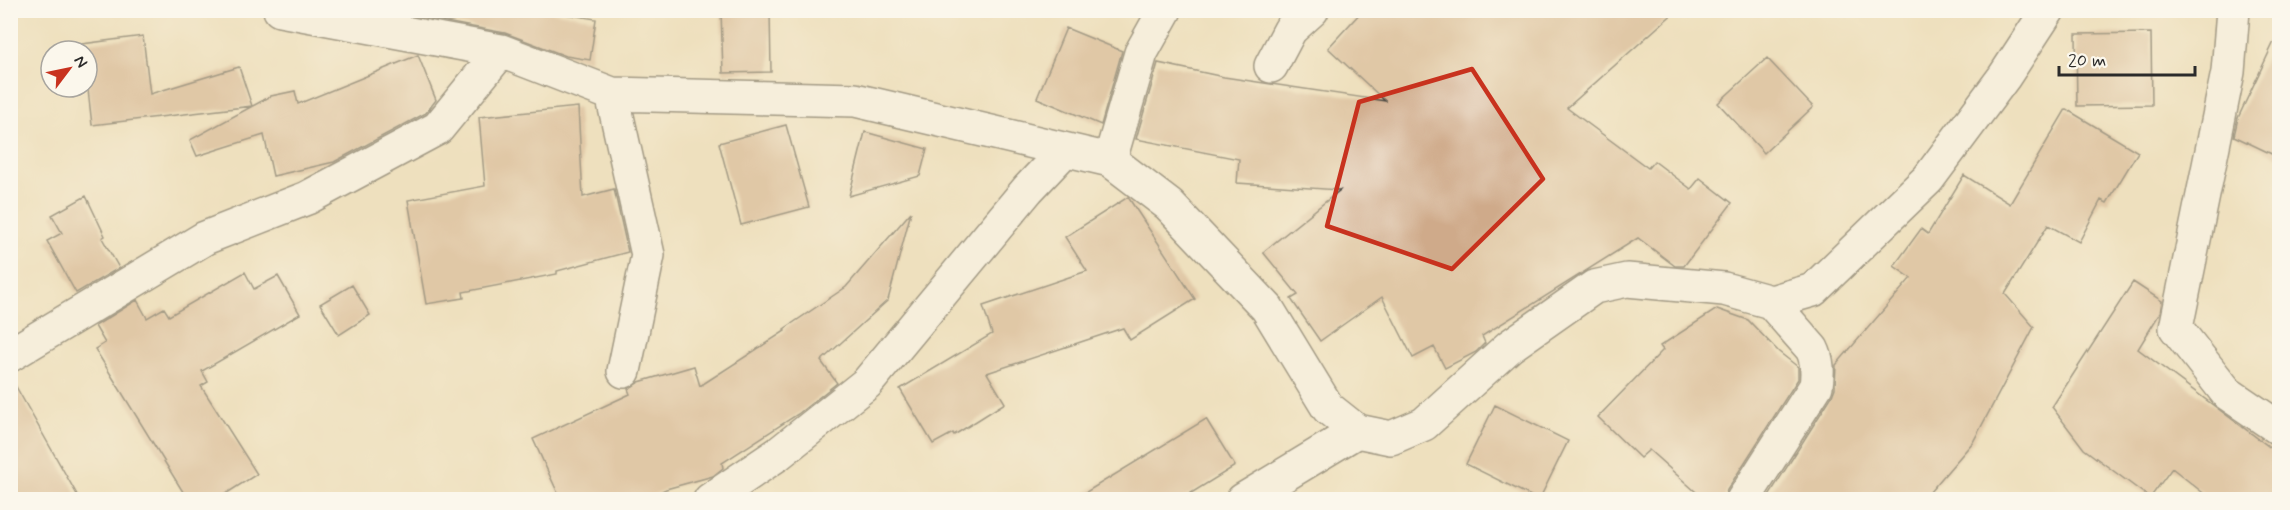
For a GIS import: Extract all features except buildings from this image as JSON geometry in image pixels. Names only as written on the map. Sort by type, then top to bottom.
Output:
[{"type":"street","points":[[280,10],[501,51],[612,94],[855,100],[1110,160],[1169,205],[1267,308],[1328,408],[1357,431],[1391,438],[1424,424],[1510,346],[1594,287],[1627,280],[1724,290],[1771,302],[1813,290],[1928,178],[2004,78],[2048,10]]},
{"type":"street","points":[[1110,160],[1141,53],[1165,10]]},
{"type":"street","points":[[1271,66],[1290,30],[1312,10]]},
{"type":"street","points":[[2233,10],[2229,72],[2176,328],[2227,393],[2280,429]]},
{"type":"street","points":[[10,355],[206,238],[307,198],[438,128],[501,51]]},
{"type":"street","points":[[612,94],[648,255],[624,371]]},
{"type":"street","points":[[710,500],[778,454],[867,383],[1028,189],[1065,150]]},
{"type":"street","points":[[1743,500],[1816,386],[1818,370],[1812,348],[1771,302]]},
{"type":"street","points":[[1243,500],[1357,431]]},
{"type":"highlighted area","points":[[1472,69],[1543,179],[1452,269],[1327,226],[1359,102]]}]
